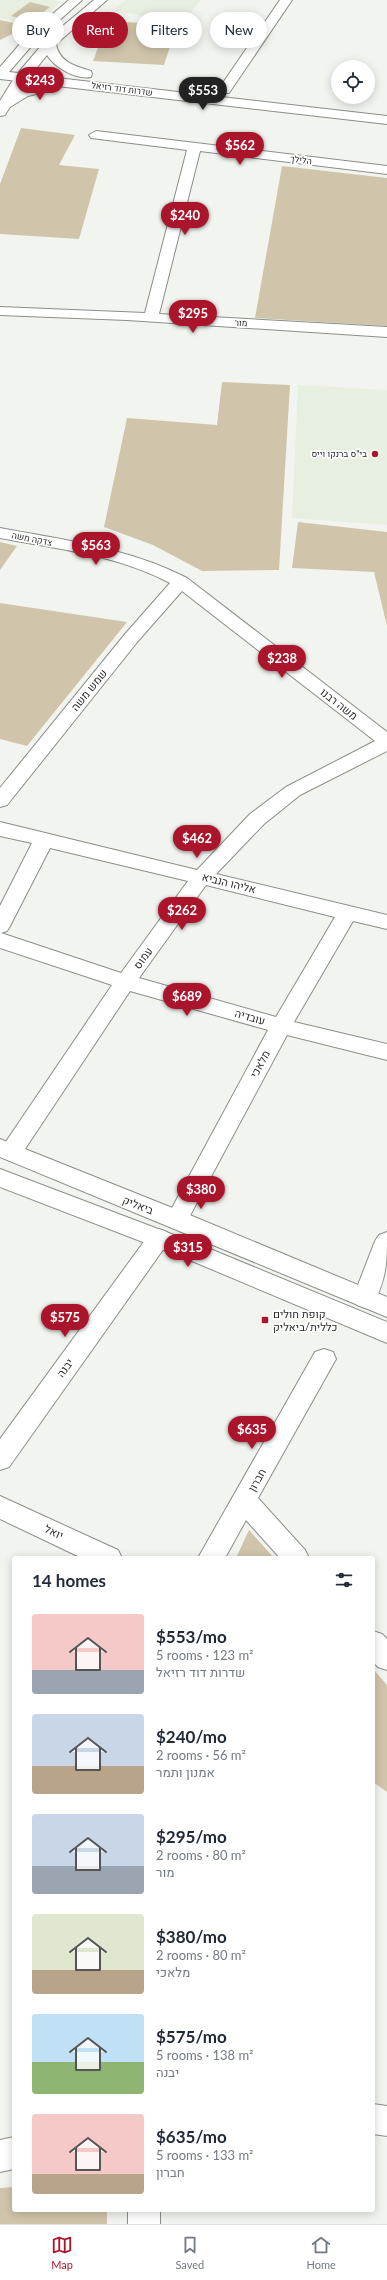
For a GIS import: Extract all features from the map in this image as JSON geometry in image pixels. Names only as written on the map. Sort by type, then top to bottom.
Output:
[{"type":"street","points":[[61,12],[76,0]]},
{"type":"street","points":[[64,31],[100,0]]},
{"type":"street","points":[[224,90],[286,0]]},
{"type":"street","points":[[5,51],[12,47]]},
{"type":"street","points":[[2,70],[22,48]]},
{"type":"street","points":[[2,108],[21,78],[46,48]]},
{"type":"street","points":[[51,48],[52,56],[57,62],[86,74]]},
{"type":"street","name":"שדרות דוד רזיאל","points":[[2,70],[29,67],[387,108]]},
{"type":"street","name":"שדרות דוד רזיאל","points":[[2,70],[21,78],[387,120]]},
{"type":"street","points":[[2,108],[36,89],[71,84]]},
{"type":"street","name":"הלילך","points":[[96,135],[387,170]]},
{"type":"street","points":[[151,317],[194,147]]},
{"type":"street","name":"מור","points":[[0,311],[151,317],[387,332]]},
{"type":"street","name":"צדקה משה","points":[[0,533],[139,561],[154,567],[181,582],[196,595]]},
{"type":"street","name":"שמש משה","points":[[0,802],[132,637],[181,582]]},
{"type":"street","name":"משה רבנו","points":[[196,595],[387,742]]},
{"type":"street","name":"עמוס","points":[[5,1150],[202,876],[257,819],[293,791],[387,742]]},
{"type":"street","name":"אליהו הנביא","points":[[0,829],[202,876],[387,922]]},
{"type":"street","points":[[0,926],[44,840]]},
{"type":"street","name":"מלאכי","points":[[177,1219],[281,1026],[348,912]]},
{"type":"street","name":"עובדיה","points":[[0,940],[125,982],[281,1026],[387,1052]]},
{"type":"street","name":"ביאליק","points":[[5,1150],[177,1219],[387,1307]]},
{"type":"street","name":"ביאליק","points":[[0,1178],[159,1238],[309,1298],[387,1333]]},
{"type":"street","name":"יבנה","points":[[0,1459],[159,1238]]},
{"type":"street","points":[[365,1298],[387,1241]]},
{"type":"street","name":"חברון","points":[[212,1556],[245,1502],[324,1359]]},
{"type":"street","points":[[245,1502],[294,1556]]},
{"type":"street","name":"יואל","points":[[0,1507],[105,1556]]},
{"type":"street","points":[[375,1645],[387,1658]]},
{"type":"street","points":[[375,2119],[387,2121]]},
{"type":"street","points":[[0,2156],[12,2153]]},
{"type":"street","points":[[144,2212],[144,2224]]},
{"type":"shaded area","points":[[0,0],[55,0],[61,2],[48,12],[12,12],[12,21],[0,18]]},
{"type":"shaded area","points":[[126,0],[201,0],[191,12],[136,12],[136,14],[112,10]]},
{"type":"shaded area","points":[[30,2],[50,7],[43,12],[16,12]]},
{"type":"shaded area","points":[[0,20],[12,23],[12,34],[0,40]]},
{"type":"shaded area","points":[[128,22],[136,23],[136,48],[170,48],[164,65],[93,61],[98,48],[128,48]]},
{"type":"shaded area","points":[[21,128],[75,135],[59,165],[99,169],[79,239],[0,234],[0,184]]},
{"type":"shaded area","points":[[282,166],[387,178],[387,326],[255,318]]},
{"type":"shaded area","points":[[222,382],[290,385],[279,570],[202,571],[153,545],[104,527],[127,418],[217,425]]},
{"type":"shaded area","points":[[298,385],[387,390],[387,525],[292,518]]},
{"type":"shaded area","points":[[298,522],[387,532],[387,626],[374,572],[292,568]]},
{"type":"shaded area","points":[[0,542],[17,546],[0,570]]},
{"type":"shaded area","points":[[0,603],[127,622],[27,746],[0,739]]},
{"type":"shaded area","points":[[249,1530],[272,1556],[237,1556]]},
{"type":"shaded area","points":[[375,1671],[387,1685],[387,1792],[375,1783]]},
{"type":"shaded area","points":[[12,2187],[12,2212],[107,2212],[107,2224],[0,2224],[0,2188]]},
{"type":"place","name":"בי\"ס ברנקו וייס","points":[[375,454]]},
{"type":"place","name":"קופת חולים כללית/ביאליק","points":[[265,1320]]}]
